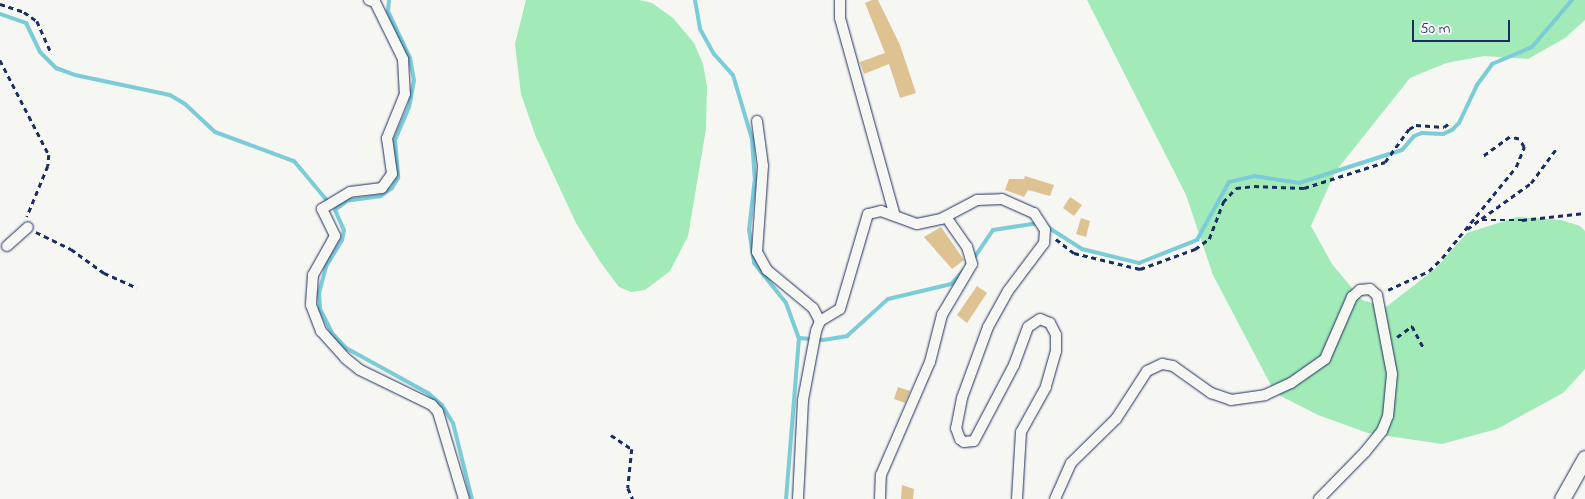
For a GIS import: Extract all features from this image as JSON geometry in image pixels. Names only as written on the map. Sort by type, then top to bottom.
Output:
[{"type":"street","points":[[369,0],[375,2],[402,59],[405,76],[405,94],[387,138],[392,174],[382,188],[350,192],[322,209],[335,236],[334,244],[320,260],[313,275],[310,288],[314,318],[332,344],[360,370],[425,401],[438,412],[464,499]]},
{"type":"street","points":[[840,0],[842,27],[896,216]]},
{"type":"street","points":[[757,121],[763,166],[757,252],[767,270],[813,308],[818,326],[812,346],[803,400],[798,499]]},
{"type":"street","points":[[818,326],[840,309],[868,214],[876,210],[917,224],[946,217],[977,200],[987,199],[1013,201],[1034,213],[1044,228],[1044,243],[1008,291],[988,327],[956,422],[960,439],[964,442],[974,441],[1014,365],[1028,327],[1040,319],[1050,324],[1056,335],[1056,351],[1046,387],[1021,432],[1017,499]]},
{"type":"street","points":[[880,499],[884,468],[930,362],[942,315],[971,259],[946,217]]},
{"type":"street","points":[[6,246],[28,227]]},
{"type":"street","points":[[1056,499],[1071,463],[1116,419],[1147,371],[1162,364],[1172,366],[1211,393],[1231,400],[1264,394],[1291,383],[1325,359],[1352,297],[1360,290],[1370,289],[1377,294],[1388,348],[1392,374],[1391,396],[1382,431],[1319,499]]},
{"type":"street","points":[[1562,499],[1585,458]]},
{"type":"path","points":[[0,4],[24,12],[37,21],[52,54]]},
{"type":"path","points":[[0,60],[48,155],[48,166],[27,214],[28,227],[71,249],[104,273],[137,288]]},
{"type":"path","points":[[1044,228],[1074,253],[1140,269],[1195,249],[1209,238],[1223,202],[1236,188],[1254,186],[1304,188],[1385,162],[1409,129],[1416,125],[1444,127],[1448,124]]},
{"type":"path","points":[[1377,294],[1429,270],[1466,230],[1477,211],[1516,167],[1524,147],[1519,139],[1510,137],[1482,157]]},
{"type":"path","points":[[1466,230],[1531,183],[1556,149]]},
{"type":"path","points":[[1481,220],[1522,220],[1585,213]]},
{"type":"path","points":[[1388,348],[1412,326],[1423,346]]},
{"type":"path","points":[[610,435],[632,449],[628,488],[633,499]]},
{"type":"green space","points":[[526,0],[639,0],[652,3],[673,18],[694,43],[703,64],[707,86],[706,129],[688,236],[670,271],[645,290],[631,292],[619,287],[601,263],[576,223],[536,137],[521,94],[515,44]]},
{"type":"green space","points":[[1087,0],[1585,0],[1585,20],[1565,38],[1528,59],[1484,56],[1446,63],[1410,78],[1335,172],[1311,226],[1332,264],[1362,300],[1386,307],[1435,269],[1467,233],[1517,217],[1561,220],[1580,226],[1585,231],[1585,369],[1563,393],[1497,429],[1442,444],[1368,433],[1318,415],[1275,393],[1213,275],[1186,195]]},
{"type":"building","points":[[878,0],[900,45],[916,93],[900,98],[889,64],[864,74],[860,62],[885,53],[865,3]]},
{"type":"building","points":[[1025,176],[1054,185],[1050,196],[1028,190],[1024,197],[1005,190],[1009,179],[1024,179]]},
{"type":"building","points":[[1070,197],[1082,205],[1074,216],[1063,208]]},
{"type":"building","points":[[1081,218],[1090,221],[1086,237],[1076,234]]},
{"type":"building","points":[[941,227],[964,260],[952,269],[924,237]]},
{"type":"building","points":[[977,286],[987,293],[967,323],[957,315]]},
{"type":"building","points":[[898,387],[910,391],[905,403],[894,399]]},
{"type":"building","points":[[902,485],[914,489],[913,499],[901,499]]},
{"type":"waterway","points":[[389,0],[388,11],[410,58],[414,80],[409,107],[395,140],[398,178],[392,188],[381,196],[347,201],[335,210],[344,230],[342,240],[326,267],[319,293],[320,309],[332,333],[346,348],[428,393],[442,405],[453,423],[472,499]]},
{"type":"waterway","points":[[695,0],[700,29],[714,54],[733,75],[752,139],[755,178],[749,230],[754,263],[786,303],[799,338],[786,499]]},
{"type":"waterway","points":[[1046,226],[1082,249],[1139,263],[1197,240],[1229,182],[1254,176],[1299,183],[1402,150],[1414,136],[1422,133],[1443,134],[1452,130],[1459,123],[1477,85],[1492,64],[1532,47],[1572,0]]},
{"type":"waterway","points":[[0,14],[26,23],[40,52],[56,68],[75,75],[170,95],[185,104],[215,132],[294,161],[330,204]]},
{"type":"waterway","points":[[972,261],[993,230],[1038,223]]},
{"type":"waterway","points":[[799,338],[823,340],[847,336],[888,299],[951,284],[964,270]]}]
